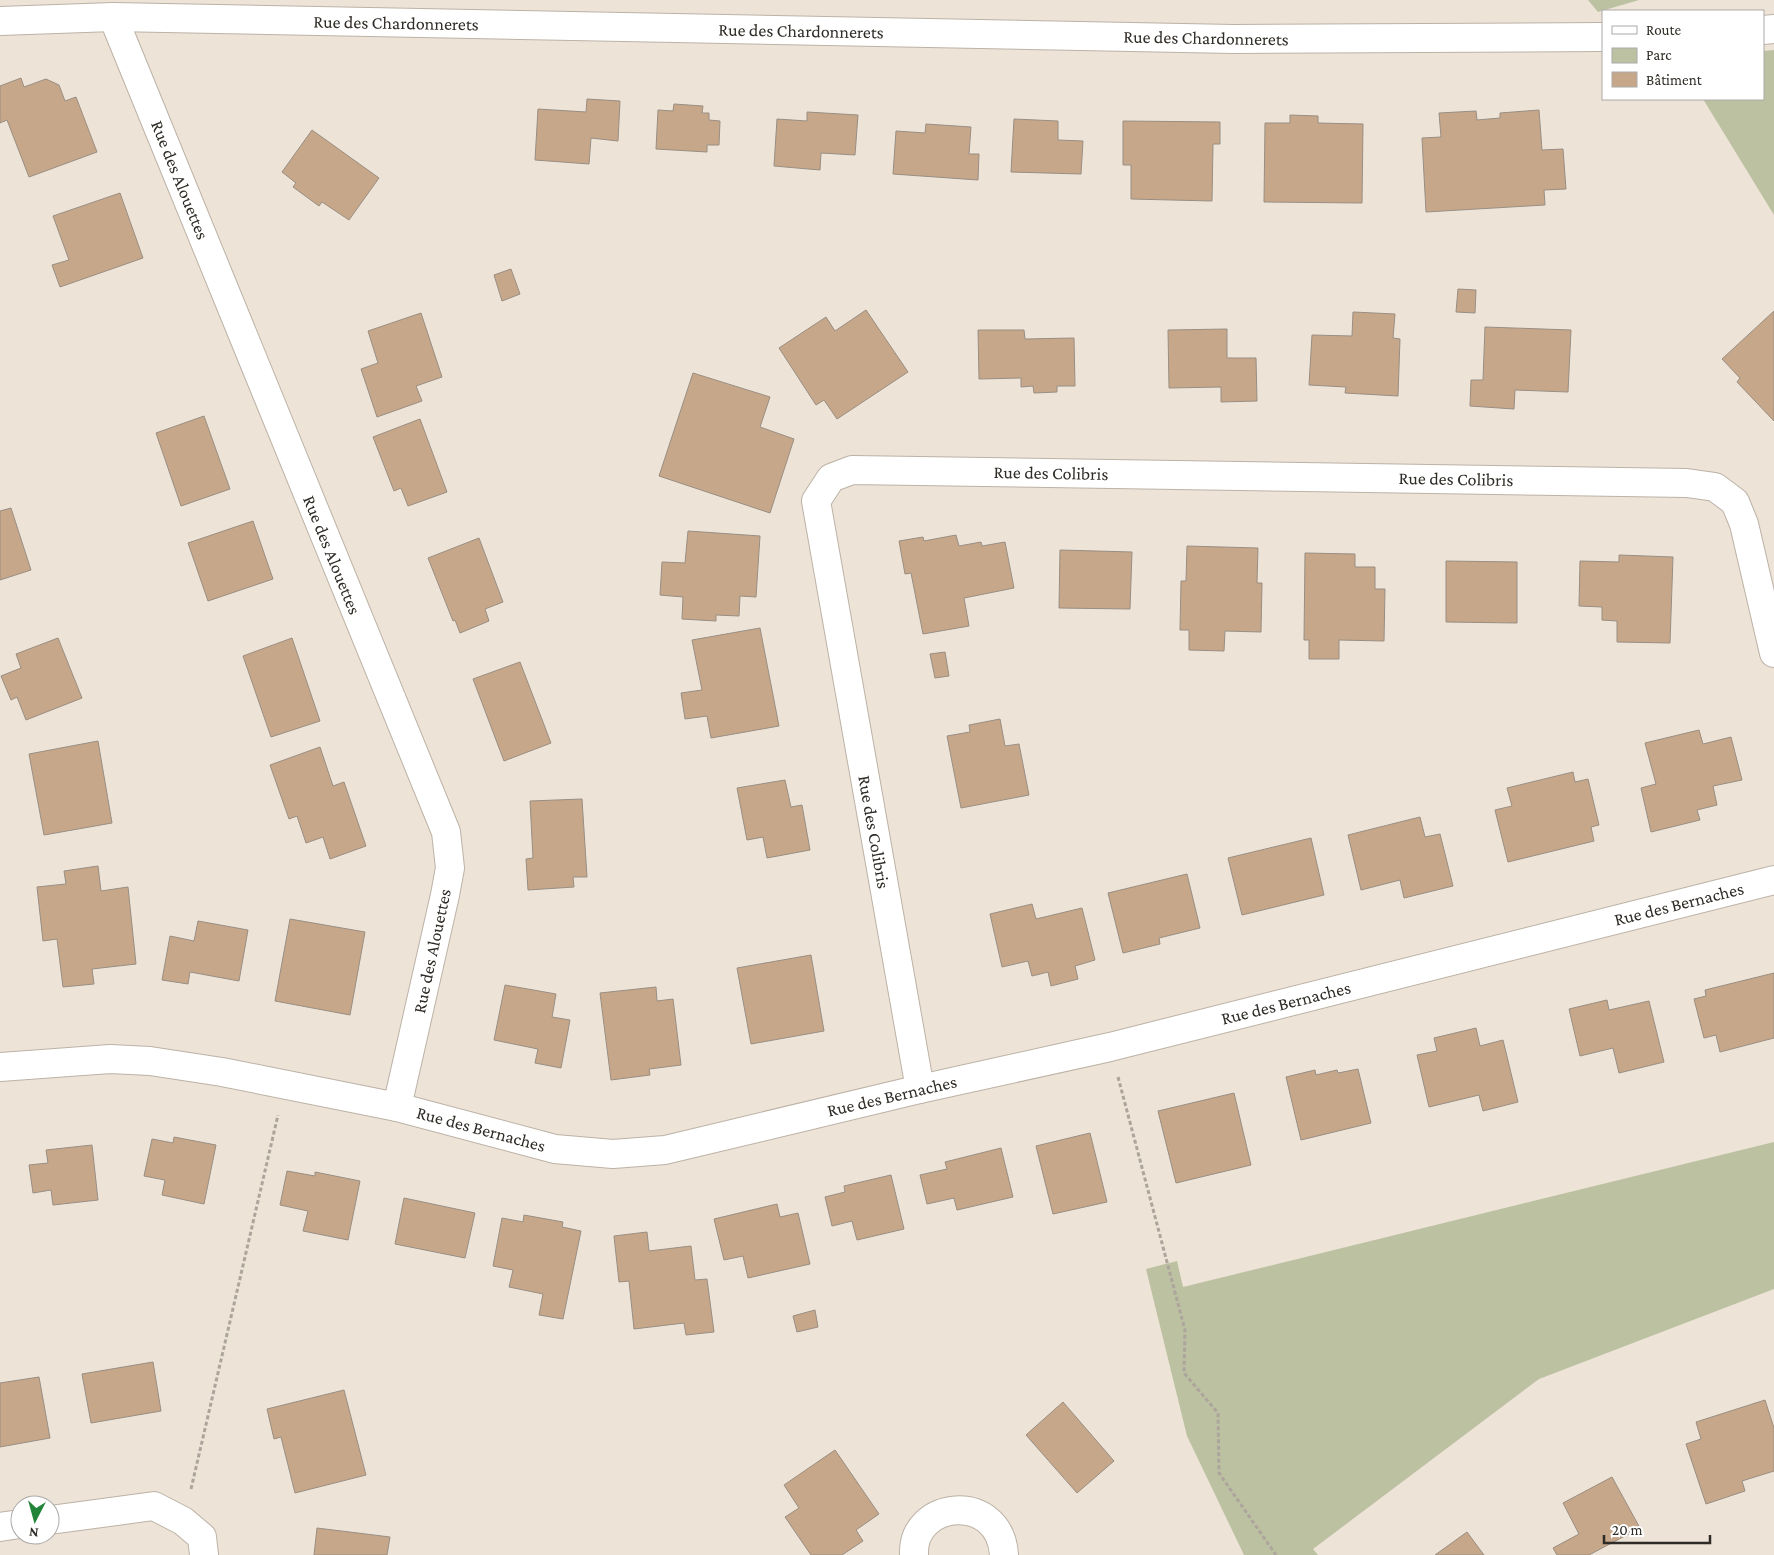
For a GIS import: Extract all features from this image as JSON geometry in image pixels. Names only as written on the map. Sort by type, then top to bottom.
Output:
[{"type":"street","name":"Rue des Chardonnerets","points":[[0,21],[113,18],[1223,39],[1602,37]]},
{"type":"street","name":"Rue des Alouettes","points":[[113,18],[446,832],[450,868],[397,1107]]},
{"type":"street","name":"Rue des Colibris","points":[[920,1089],[816,502],[831,478],[852,470],[1687,483],[1715,487],[1735,502],[1744,524],[1774,653]]},
{"type":"street","name":"Rue des Bernaches","points":[[0,1067],[110,1060],[150,1061],[222,1072],[397,1107],[555,1149],[612,1154],[665,1150],[920,1089],[1110,1047],[1774,880]]},
{"type":"street","points":[[60,1519],[154,1506],[183,1521],[202,1537],[204,1555]]},
{"type":"street","points":[[914,1555],[913,1545],[925,1524],[945,1511],[969,1510],[990,1521],[1003,1542],[1004,1555]]},
{"type":"path","points":[[1110,1047],[1185,1330],[1184,1373],[1218,1413],[1219,1473],[1276,1555]]},
{"type":"path","points":[[183,1521],[285,1085]]},
{"type":"green space","points":[[1588,0],[1639,0],[1602,10],[1598,12]]},
{"type":"green space","points":[[1774,50],[1774,215],[1704,100],[1764,100],[1764,51]]},
{"type":"green space","points":[[1774,1142],[1774,1289],[1539,1379],[1313,1549],[1318,1555],[1244,1555],[1187,1436],[1146,1269],[1177,1261],[1183,1287]]},
{"type":"building","points":[[21,78],[24,87],[46,79],[59,85],[65,101],[76,97],[97,152],[29,177],[7,120],[0,123],[0,86]]},
{"type":"building","points":[[587,99],[620,101],[618,141],[591,138],[589,164],[535,160],[538,109],[586,112]]},
{"type":"building","points":[[674,104],[703,106],[702,113],[709,113],[709,120],[720,121],[719,145],[707,145],[707,152],[656,149],[658,110],[673,111]]},
{"type":"building","points":[[1539,110],[1542,150],[1563,149],[1566,189],[1544,190],[1545,205],[1426,212],[1422,138],[1441,137],[1439,113],[1476,111],[1477,120],[1500,118],[1500,113]]},
{"type":"building","points":[[807,112],[858,115],[855,155],[821,153],[820,170],[774,166],[777,119],[807,121]]},
{"type":"building","points":[[1290,115],[1318,116],[1318,123],[1363,124],[1362,203],[1264,202],[1265,123],[1290,123]]},
{"type":"building","points":[[1014,119],[1058,121],[1058,140],[1083,141],[1081,174],[1011,172]]},
{"type":"building","points":[[1123,121],[1220,122],[1220,144],[1213,144],[1212,201],[1131,199],[1131,165],[1123,165]]},
{"type":"building","points":[[926,124],[971,127],[969,154],[979,154],[978,180],[893,174],[896,131],[925,133]]},
{"type":"building","points":[[312,130],[379,178],[349,220],[322,202],[319,206],[293,187],[296,183],[282,172]]},
{"type":"building","points":[[120,193],[143,258],[60,287],[52,265],[69,260],[53,216]]},
{"type":"building","points":[[511,269],[520,294],[502,301],[494,275]]},
{"type":"building","points":[[1458,289],[1476,290],[1475,313],[1456,312]]},
{"type":"building","points":[[866,310],[908,372],[837,419],[824,400],[816,405],[779,348],[826,317],[835,331]]},
{"type":"building","points":[[1774,311],[1774,421],[1737,382],[1740,378],[1722,359]]},
{"type":"building","points":[[1353,312],[1395,314],[1393,338],[1400,339],[1398,396],[1345,393],[1346,387],[1309,385],[1312,335],[1352,336]]},
{"type":"building","points":[[421,313],[442,377],[416,386],[422,401],[377,417],[361,369],[378,363],[368,331]]},
{"type":"building","points":[[1485,327],[1571,330],[1568,392],[1515,390],[1514,409],[1470,406],[1471,380],[1483,380]]},
{"type":"building","points":[[1227,329],[1227,358],[1256,358],[1257,401],[1221,402],[1221,387],[1169,388],[1168,330]]},
{"type":"building","points":[[978,330],[1024,330],[1025,339],[1074,338],[1075,386],[1057,386],[1057,392],[1034,393],[1033,386],[1021,387],[1021,378],[979,379]]},
{"type":"building","points":[[693,373],[770,397],[760,427],[794,439],[770,513],[659,476]]},
{"type":"building","points":[[204,416],[230,489],[181,506],[156,433]]},
{"type":"building","points":[[420,419],[447,492],[408,506],[401,488],[394,491],[373,437]]},
{"type":"building","points":[[11,508],[31,570],[0,580],[0,511]]},
{"type":"building","points":[[253,521],[273,579],[208,601],[188,543]]},
{"type":"building","points":[[688,531],[760,536],[756,597],[740,596],[739,616],[716,615],[716,621],[682,619],[683,597],[660,595],[662,562],[685,563]]},
{"type":"building","points":[[956,535],[959,546],[981,542],[982,546],[1005,542],[1014,588],[964,598],[969,626],[923,634],[911,573],[905,574],[899,541],[923,537],[924,541]]},
{"type":"building","points":[[479,538],[503,602],[485,609],[489,621],[460,633],[455,620],[453,621],[428,558]]},
{"type":"building","points":[[1187,546],[1258,548],[1257,583],[1262,583],[1261,632],[1225,631],[1224,651],[1189,650],[1189,630],[1180,630],[1181,581],[1186,581]]},
{"type":"building","points":[[1060,550],[1132,552],[1130,609],[1059,608]]},
{"type":"building","points":[[1305,553],[1355,554],[1355,567],[1375,567],[1375,589],[1385,589],[1384,641],[1339,640],[1339,659],[1309,659],[1309,640],[1304,640]]},
{"type":"building","points":[[1619,555],[1673,557],[1670,643],[1617,642],[1617,621],[1602,620],[1602,607],[1579,606],[1580,561],[1619,562]]},
{"type":"building","points":[[1446,561],[1517,562],[1517,623],[1446,622]]},
{"type":"building","points":[[760,628],[779,726],[711,738],[707,716],[685,719],[681,693],[702,690],[692,640]]},
{"type":"building","points":[[58,638],[82,698],[26,720],[17,697],[11,700],[1,676],[21,668],[16,654]]},
{"type":"building","points":[[292,638],[320,721],[271,737],[243,656]]},
{"type":"building","points":[[945,652],[949,676],[935,678],[930,654]]},
{"type":"building","points":[[520,662],[551,743],[504,761],[473,679]]},
{"type":"building","points":[[1000,719],[1005,746],[1019,744],[1029,795],[961,808],[947,736],[970,732],[969,725]]},
{"type":"building","points":[[1699,730],[1703,744],[1731,737],[1742,780],[1713,786],[1717,805],[1697,810],[1700,820],[1651,832],[1641,788],[1656,784],[1645,743]]},
{"type":"building","points":[[98,741],[112,823],[44,835],[29,754]]},
{"type":"building","points":[[320,747],[333,786],[344,782],[366,846],[330,859],[323,837],[306,843],[297,816],[289,819],[270,765]]},
{"type":"building","points":[[1573,772],[1575,782],[1588,779],[1599,825],[1591,827],[1594,841],[1508,862],[1495,810],[1512,806],[1507,788]]},
{"type":"building","points":[[785,780],[791,807],[802,805],[810,850],[767,858],[763,837],[747,840],[737,788]]},
{"type":"building","points":[[582,799],[587,877],[573,877],[574,887],[528,890],[526,859],[533,858],[530,801]]},
{"type":"building","points":[[1420,817],[1425,837],[1440,834],[1453,886],[1404,898],[1400,880],[1361,890],[1348,835]]},
{"type":"building","points":[[1311,838],[1324,895],[1242,915],[1228,858]]},
{"type":"building","points":[[98,866],[101,891],[128,887],[136,964],[92,969],[94,984],[63,987],[57,939],[43,941],[37,887],[66,884],[64,871]]},
{"type":"building","points":[[1187,874],[1200,928],[1159,938],[1160,944],[1123,953],[1108,893]]},
{"type":"building","points":[[1032,904],[1036,919],[1082,908],[1095,960],[1075,966],[1078,979],[1051,986],[1048,972],[1032,976],[1028,961],[1002,967],[990,914]]},
{"type":"building","points":[[290,919],[365,932],[350,1015],[275,1001]]},
{"type":"building","points":[[198,921],[248,930],[239,981],[190,972],[188,984],[162,980],[170,936],[194,941]]},
{"type":"building","points":[[811,955],[824,1031],[751,1044],[737,968]]},
{"type":"building","points":[[1774,973],[1774,1038],[1720,1052],[1716,1035],[1704,1038],[1694,999],[1706,996],[1705,990]]},
{"type":"building","points":[[505,985],[556,994],[552,1017],[570,1020],[561,1068],[535,1063],[538,1049],[494,1040]]},
{"type":"building","points":[[656,987],[657,1001],[673,999],[681,1065],[649,1069],[650,1075],[611,1080],[600,993]]},
{"type":"building","points":[[1607,1000],[1609,1010],[1649,1001],[1664,1062],[1619,1073],[1613,1048],[1580,1056],[1569,1009]]},
{"type":"building","points":[[1476,1028],[1480,1046],[1503,1040],[1518,1102],[1483,1111],[1479,1095],[1429,1107],[1417,1055],[1437,1051],[1434,1038]]},
{"type":"building","points":[[1358,1069],[1371,1123],[1301,1140],[1286,1077],[1315,1070],[1316,1075],[1337,1070],[1338,1073]]},
{"type":"building","points":[[1234,1093],[1251,1165],[1176,1183],[1158,1111]]},
{"type":"building","points":[[1090,1133],[1107,1202],[1053,1214],[1036,1146]]},
{"type":"building","points":[[174,1137],[216,1145],[204,1204],[162,1195],[165,1180],[144,1176],[152,1139],[173,1143]]},
{"type":"building","points":[[92,1145],[98,1200],[53,1205],[51,1190],[33,1193],[29,1165],[48,1163],[46,1150]]},
{"type":"building","points":[[1001,1148],[1013,1197],[957,1210],[954,1198],[927,1204],[920,1175],[947,1169],[945,1162]]},
{"type":"building","points":[[287,1171],[315,1176],[315,1172],[360,1181],[348,1240],[303,1231],[308,1211],[280,1205]]},
{"type":"building","points":[[891,1175],[904,1229],[857,1240],[852,1221],[832,1226],[825,1197],[845,1192],[844,1186]]},
{"type":"building","points":[[404,1198],[475,1213],[465,1258],[395,1244]]},
{"type":"building","points":[[777,1204],[780,1217],[798,1213],[810,1264],[748,1278],[743,1256],[724,1260],[714,1219]]},
{"type":"building","points":[[524,1215],[563,1222],[562,1227],[581,1231],[563,1319],[539,1315],[543,1294],[509,1287],[513,1270],[493,1266],[502,1218],[523,1222]]},
{"type":"building","points":[[647,1232],[649,1251],[691,1246],[695,1280],[707,1279],[714,1332],[686,1335],[684,1323],[634,1329],[629,1281],[619,1282],[614,1236]]},
{"type":"building","points":[[815,1310],[818,1327],[797,1332],[793,1316]]},
{"type":"building","points":[[153,1362],[161,1411],[91,1423],[82,1374]]},
{"type":"building","points":[[39,1377],[50,1438],[0,1447],[0,1383]]},
{"type":"building","points":[[344,1390],[366,1475],[295,1493],[281,1437],[274,1439],[267,1409]]},
{"type":"building","points":[[1765,1400],[1774,1428],[1774,1471],[1742,1481],[1745,1491],[1706,1504],[1686,1444],[1701,1439],[1696,1422]]},
{"type":"building","points":[[1063,1402],[1114,1461],[1077,1493],[1026,1435]]},
{"type":"building","points":[[835,1450],[879,1514],[856,1530],[863,1541],[842,1555],[811,1555],[785,1517],[799,1508],[784,1485]]},
{"type":"building","points":[[1612,1477],[1640,1528],[1589,1555],[1557,1555],[1553,1548],[1579,1534],[1563,1503]]},
{"type":"building","points":[[317,1528],[390,1537],[387,1555],[314,1555]]},
{"type":"building","points":[[1467,1532],[1484,1555],[1435,1555]]}]
